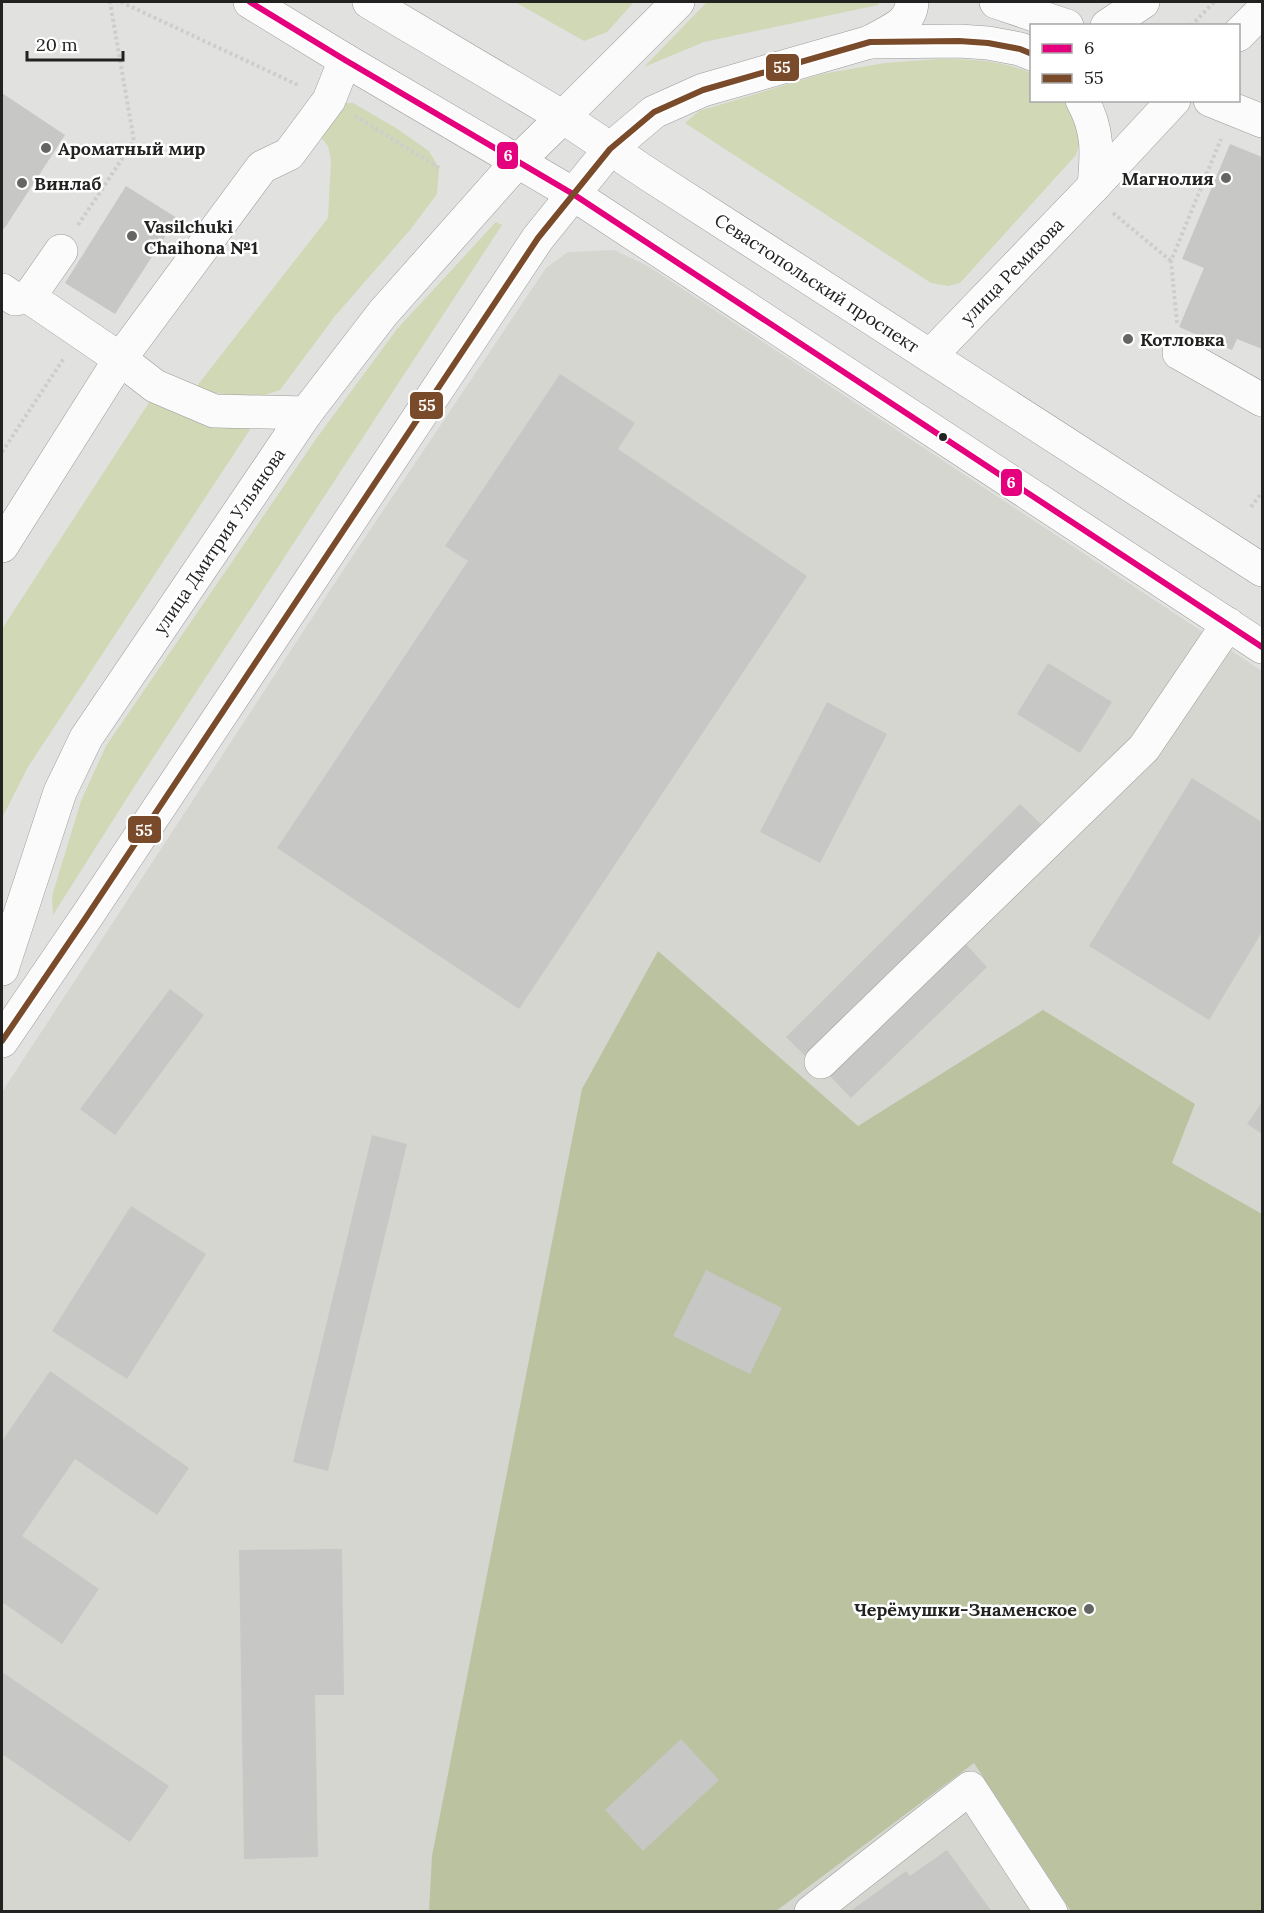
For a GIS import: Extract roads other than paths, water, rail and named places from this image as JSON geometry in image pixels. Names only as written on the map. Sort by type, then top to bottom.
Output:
[{"type":"main road","points":[[250,2],[573,194],[1263,646]]},
{"type":"main road","name":"Севастопольский проспект","points":[[369,2],[563,117],[1263,570]]},
{"type":"main road","points":[[518,162],[678,2]]},
{"type":"main road","points":[[2,1041],[538,238],[610,149],[654,112],[703,90],[870,42],[905,22],[911,11],[912,2]]},
{"type":"main road","points":[[996,2],[1061,24]]},
{"type":"main road","points":[[1110,24],[1143,2]]},
{"type":"main road","points":[[1139,24],[1138,19],[1148,2]]},
{"type":"main road","points":[[1240,34],[1263,11]]},
{"type":"main road","points":[[870,42],[988,43],[1030,53]]},
{"type":"main road","points":[[2,546],[120,359],[262,167],[289,154],[329,100],[345,60]]},
{"type":"main road","points":[[1083,102],[1091,116],[1098,148],[1102,198]]},
{"type":"main road","name":"улица Ремизова","points":[[930,356],[1102,198],[1173,102]]},
{"type":"main road","name":"улица Дмитрия Ульянова","points":[[2,969],[60,792],[86,738],[306,413],[383,313],[518,162]]},
{"type":"main road","points":[[61,251],[15,293],[120,359],[155,386],[214,411],[306,413]]},
{"type":"main road","points":[[1179,353],[1263,400]]},
{"type":"main road","points":[[821,1062],[1144,748],[1228,624]]},
{"type":"main road","points":[[811,1911],[970,1788],[1051,1911]]},
{"type":"place","name":"Ароматный мир","points":[[46,148]]},
{"type":"place","name":"Магнолия","points":[[1226,178]]},
{"type":"place","name":"Винлаб","points":[[22,183]]},
{"type":"place","name":"Vasilchuki Chaihona №1","points":[[132,236]]},
{"type":"place","name":"Котловка","points":[[1128,339]]},
{"type":"place","name":"Черёмушки-Знаменское","points":[[1089,1609]]}]
